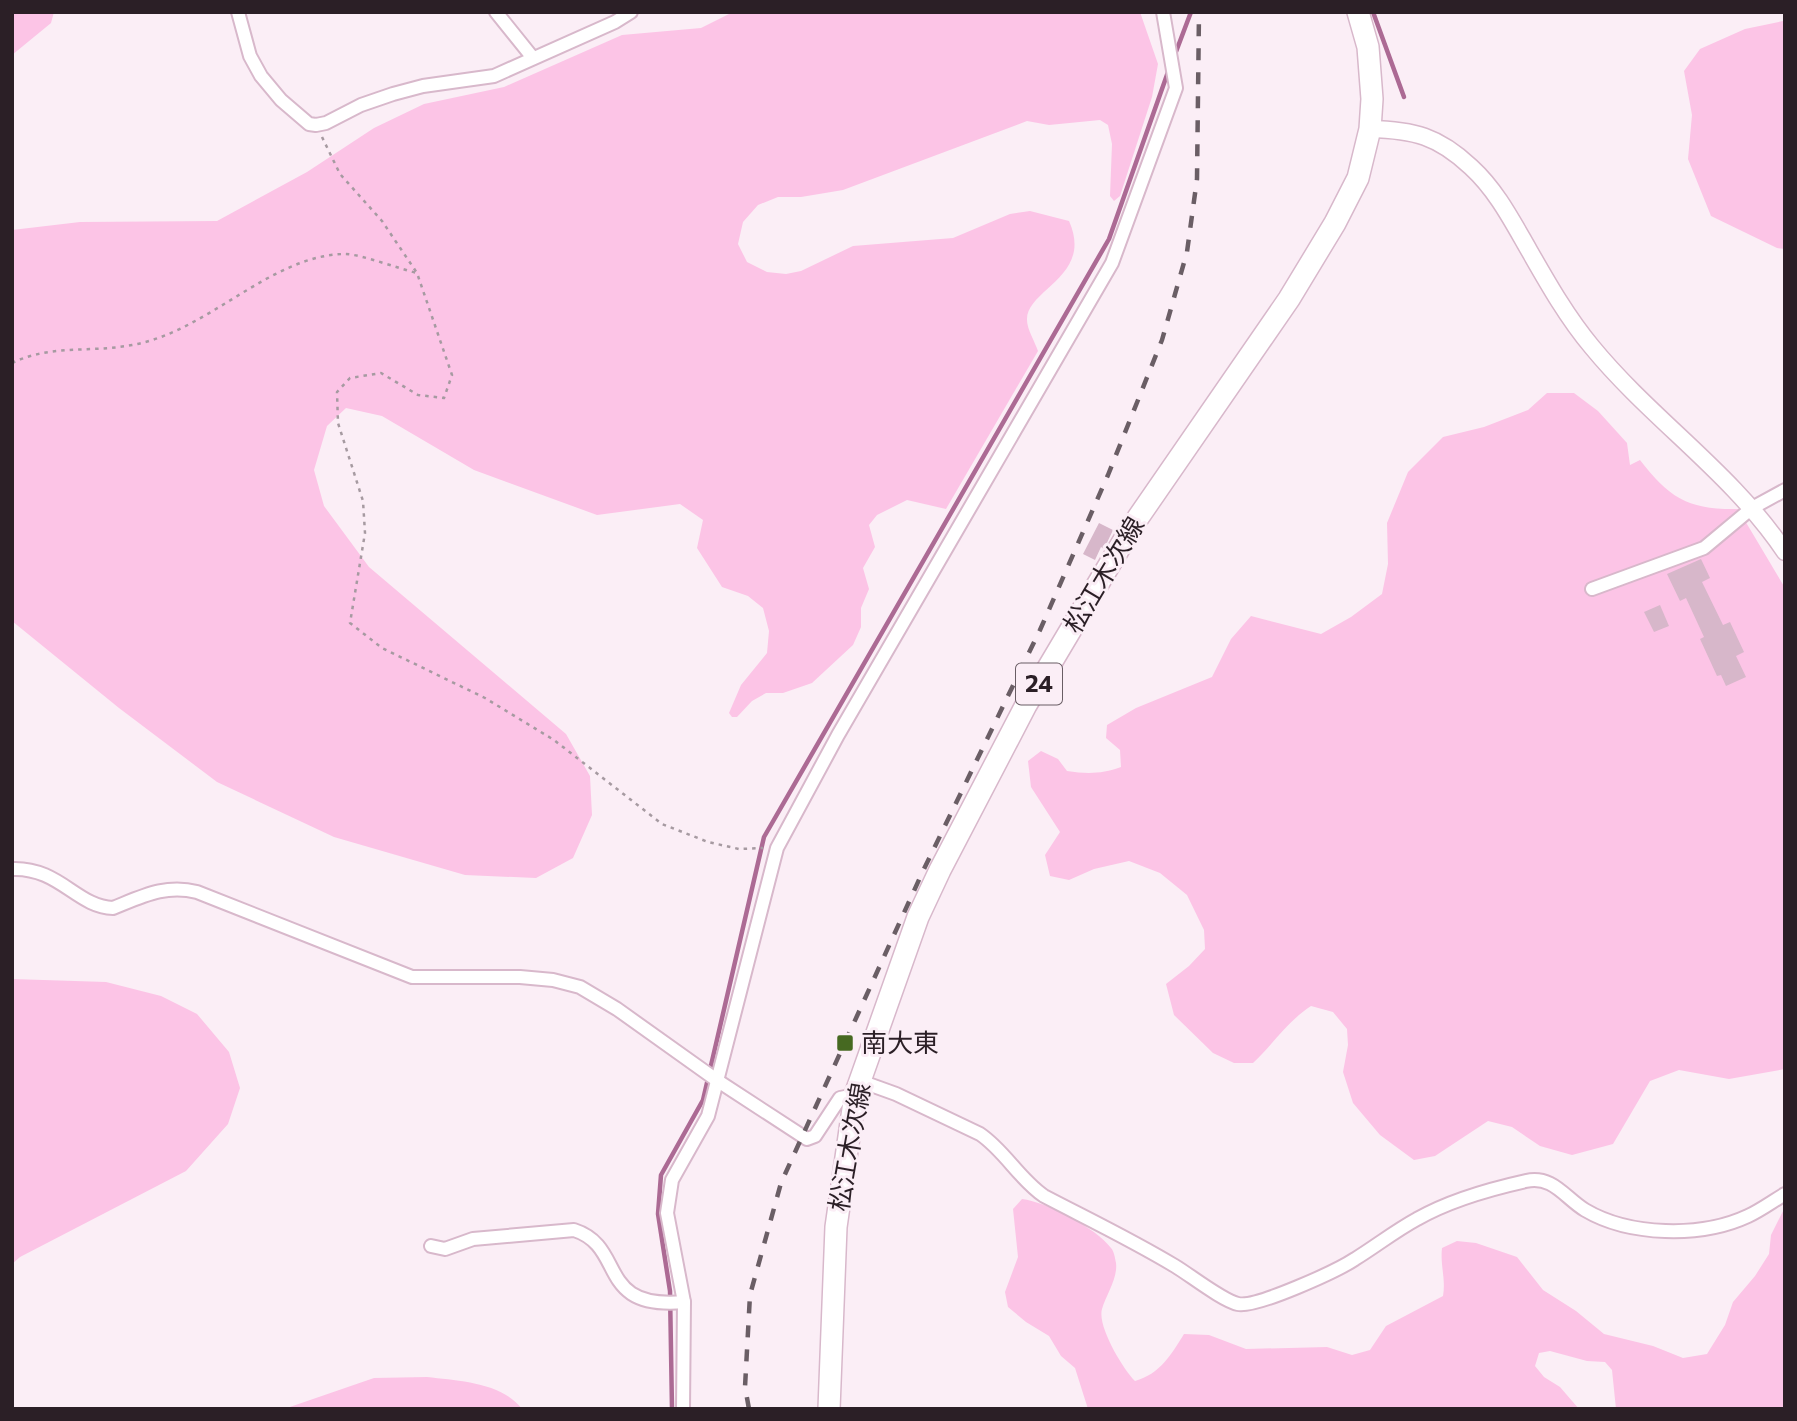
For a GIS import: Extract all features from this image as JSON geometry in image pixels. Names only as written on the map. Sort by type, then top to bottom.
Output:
[{"type":"main road","name":"松江木次線","points":[[829,1409],[836,1227],[858,1088],[918,917],[1026,705],[1133,525],[1289,299],[1328,234],[1357,178],[1370,129],[1372,99],[1368,47],[1358,12]]},
{"type":"street","points":[[238,12],[250,56],[261,76],[281,100],[309,124],[316,125],[393,94],[423,86],[494,76],[615,22],[631,12]]},
{"type":"street","points":[[496,12],[533,58]]},
{"type":"street","points":[[683,1409],[667,1213],[672,1180],[708,1116],[711,1076],[777,848],[838,735],[1112,263],[1177,88],[1163,12]]},
{"type":"street","points":[[1370,129],[1403,130],[1421,135],[1443,146],[1472,167],[1503,204],[1568,314],[1593,348],[1752,508],[1785,552]]},
{"type":"street","points":[[1592,589],[1704,548],[1752,508],[1785,490]]},
{"type":"street","points":[[12,869],[35,870],[50,876],[94,904],[106,908],[113,908],[159,890],[184,889],[198,892],[411,977],[520,977],[552,980],[580,988],[617,1009],[711,1076],[811,1139],[840,1098],[858,1088],[895,1094],[980,1134],[992,1142],[1031,1187],[1044,1196],[1140,1246],[1237,1304],[1264,1300],[1352,1261],[1418,1217],[1475,1194],[1530,1180],[1539,1179],[1551,1183],[1581,1208],[1605,1221],[1659,1231],[1731,1222],[1749,1216],[1785,1194]]},
{"type":"street","points":[[431,1246],[445,1249],[473,1238],[560,1229],[574,1230],[582,1232],[597,1245],[624,1290],[645,1300],[676,1303]]},
{"type":"path","points":[[316,125],[340,174],[382,221],[417,273],[452,375],[444,398],[418,395],[382,373],[350,378],[337,392],[338,423],[363,501],[365,523],[360,572],[350,623],[382,648],[485,698],[554,740],[662,824],[708,842],[738,849],[777,848]]},
{"type":"path","points":[[12,363],[28,355],[53,350],[132,345],[183,330],[285,269],[308,261],[346,254],[417,273]]},
{"type":"shaded area","points":[[12,12],[54,12],[51,23],[12,55]]},
{"type":"shaded area","points":[[733,12],[1140,12],[1158,64],[1152,97],[1120,196],[1114,201],[1110,196],[1112,144],[1108,125],[1100,120],[1049,125],[1027,121],[843,190],[801,197],[778,197],[758,205],[743,222],[738,244],[747,262],[767,272],[786,274],[801,271],[853,246],[953,238],[1010,214],[1030,211],[1069,221],[1074,240],[1073,256],[1066,269],[1030,309],[1027,324],[1038,351],[946,509],[907,500],[877,515],[869,525],[875,547],[863,568],[869,589],[861,608],[861,627],[853,645],[812,683],[783,693],[766,693],[752,701],[737,717],[732,717],[729,713],[741,685],[767,653],[769,631],[763,608],[748,596],[722,587],[697,548],[703,520],[680,504],[597,515],[474,470],[382,416],[346,408],[327,426],[314,470],[324,506],[369,567],[566,734],[590,776],[592,815],[573,858],[536,878],[465,875],[334,837],[217,782],[119,708],[12,621],[12,230],[80,222],[217,221],[307,172],[374,128],[424,104],[504,87],[622,35],[701,28]]},
{"type":"shaded area","points":[[1783,21],[1785,249],[1777,248],[1711,216],[1688,159],[1692,115],[1684,71],[1700,49],[1745,29]]},
{"type":"shaded area","points":[[1547,393],[1574,393],[1598,411],[1627,443],[1630,465],[1640,460],[1661,484],[1681,499],[1706,507],[1738,509],[1785,588],[1785,1069],[1729,1079],[1679,1070],[1650,1081],[1613,1144],[1572,1155],[1540,1146],[1512,1127],[1488,1121],[1435,1156],[1414,1160],[1380,1135],[1353,1103],[1343,1072],[1348,1045],[1347,1029],[1333,1012],[1311,1006],[1253,1063],[1234,1063],[1213,1053],[1174,1015],[1166,984],[1205,949],[1204,930],[1187,895],[1160,873],[1129,861],[1094,869],[1069,880],[1050,876],[1045,855],[1060,832],[1031,787],[1028,761],[1041,751],[1058,759],[1067,771],[1094,773],[1121,767],[1120,750],[1106,738],[1107,725],[1136,708],[1212,677],[1231,639],[1251,616],[1321,634],[1351,617],[1382,594],[1388,564],[1387,523],[1408,472],[1443,437],[1484,427],[1528,410]]},
{"type":"shaded area","points":[[12,979],[106,982],[161,996],[197,1014],[229,1052],[240,1088],[228,1124],[186,1171],[20,1257],[12,1264]]},
{"type":"shaded area","points":[[1022,1199],[1044,1205],[1070,1217],[1094,1232],[1112,1249],[1116,1269],[1101,1316],[1112,1347],[1135,1381],[1158,1369],[1184,1334],[1209,1335],[1246,1349],[1327,1347],[1352,1355],[1370,1350],[1386,1326],[1443,1296],[1442,1248],[1457,1241],[1476,1243],[1517,1257],[1543,1290],[1576,1311],[1604,1334],[1653,1346],[1683,1358],[1707,1354],[1725,1325],[1733,1302],[1769,1254],[1771,1235],[1785,1207],[1785,1409],[1616,1409],[1612,1370],[1605,1362],[1587,1361],[1550,1351],[1539,1353],[1535,1366],[1544,1377],[1560,1387],[1579,1409],[1088,1409],[1075,1368],[1061,1356],[1049,1336],[1008,1307],[1005,1292],[1018,1257],[1013,1209]]},
{"type":"shaded area","points":[[427,1377],[491,1388],[503,1393],[522,1409],[284,1409],[374,1378]]},
{"type":"building","points":[[1099,523],[1113,530],[1095,560],[1083,554]]},
{"type":"building","points":[[1701,559],[1710,578],[1702,582],[1723,625],[1730,622],[1744,652],[1736,656],[1746,677],[1726,686],[1721,675],[1717,676],[1700,639],[1704,637],[1686,598],[1680,601],[1667,574]]},
{"type":"building","points":[[1660,605],[1669,626],[1654,632],[1644,612]]},
{"type":"waterway","points":[[1174,57],[1191,12]]},
{"type":"waterway","points":[[1373,12],[1404,97]]},
{"type":"waterway","points":[[672,1409],[670,1291],[658,1214],[661,1175],[703,1100],[764,837],[1109,239],[1168,72]]},
{"type":"railway","points":[[749,1409],[745,1387],[750,1295],[781,1183],[923,871],[1040,630],[1108,475],[1162,340],[1187,252],[1197,179],[1199,12]]},
{"type":"place","name":"南大東","points":[[845,1043]]}]
